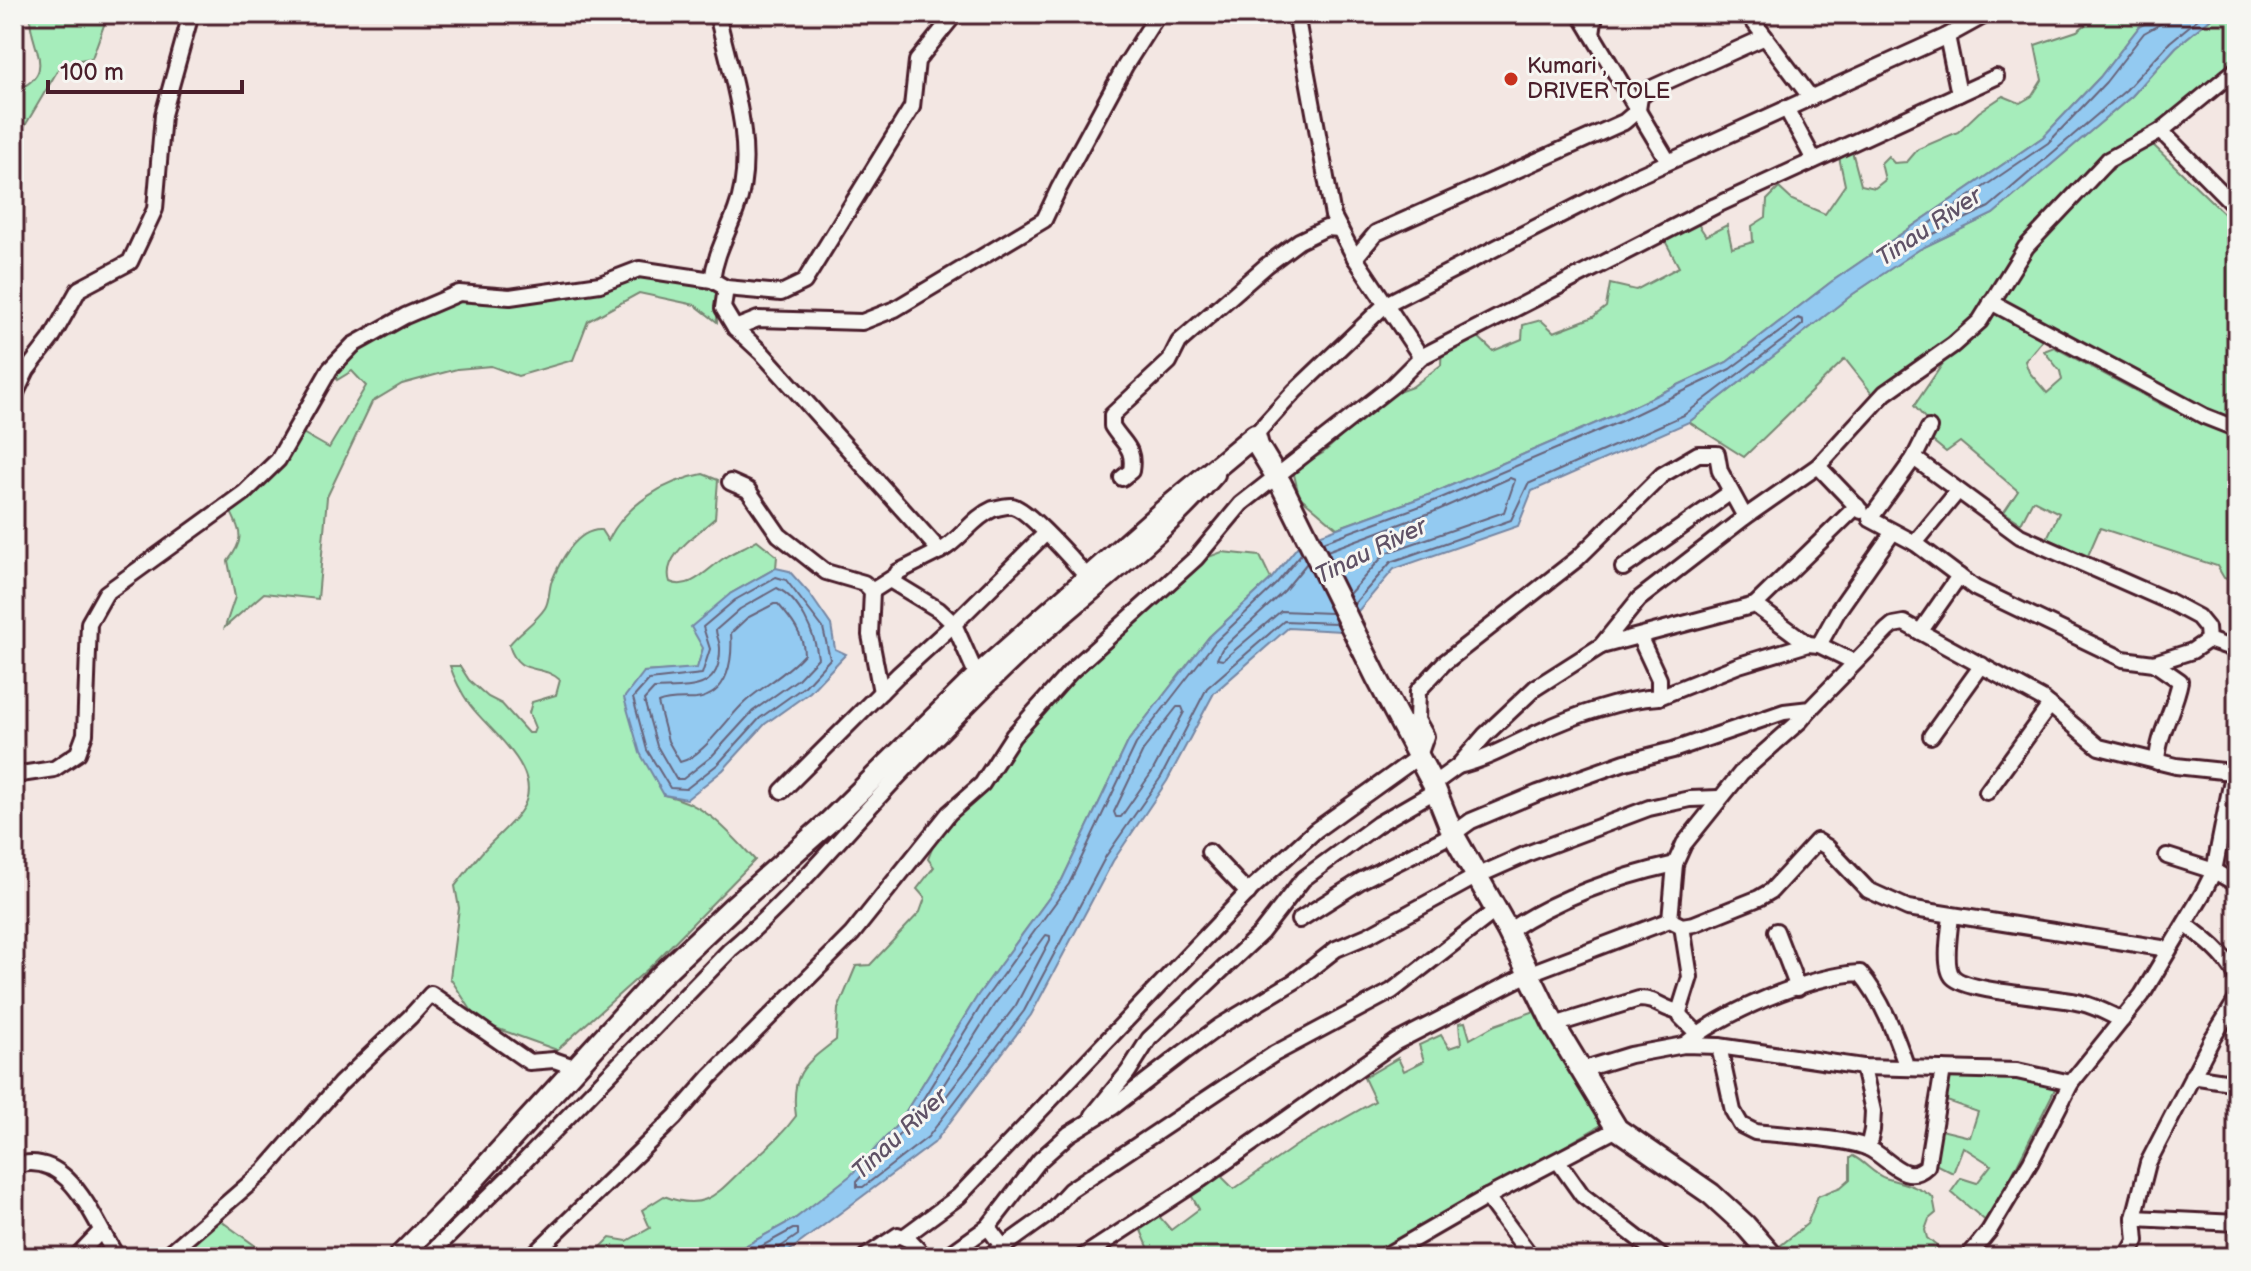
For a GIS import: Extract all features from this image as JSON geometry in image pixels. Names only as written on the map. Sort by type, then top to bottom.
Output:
[{"type":"street","points":[[14,397],[27,370],[51,339],[79,289],[130,262],[155,209],[163,115],[191,14]]},
{"type":"street","points":[[712,280],[719,246],[736,210],[744,158],[737,88],[717,14]]},
{"type":"street","points":[[14,775],[54,769],[78,753],[85,734],[89,623],[106,593],[244,493],[278,460],[330,369],[353,345],[405,316],[459,293],[510,297],[600,284],[639,269],[712,280],[726,288],[781,293],[804,282],[912,107],[917,61],[955,14]]},
{"type":"street","points":[[735,328],[758,319],[862,322],[895,309],[1044,220],[1117,79],[1158,14]]},
{"type":"street","points":[[1296,14],[1333,216],[1355,258],[1421,357]]},
{"type":"street","points":[[1580,14],[1668,161]]},
{"type":"street","points":[[1592,34],[1595,14]]},
{"type":"street","points":[[1748,14],[1811,98]]},
{"type":"street","points":[[399,1257],[654,982],[829,822],[977,676],[1255,435],[1295,391],[1386,304],[1668,161],[1947,36],[1987,14]]},
{"type":"street","points":[[1947,36],[1959,94]]},
{"type":"street","points":[[1355,258],[1376,233],[1624,122],[1638,110],[1640,97],[1652,88],[1765,37]]},
{"type":"street","points":[[1085,1124],[1128,1072],[1149,1039],[1261,933],[1303,879],[1434,787],[1535,688],[1601,646],[1639,599],[1745,517],[1818,466],[1885,393],[1953,345],[1980,321],[2026,247],[2108,160],[2161,131],[2237,69]]},
{"type":"street","points":[[531,1257],[675,1117],[709,1078],[852,934],[949,813],[982,784],[1013,736],[1071,671],[1196,558],[1241,504],[1278,480],[1393,385],[1421,357],[1715,206],[1996,77]]},
{"type":"street","points":[[1786,108],[1814,160]]},
{"type":"street","points":[[2161,131],[2237,208]]},
{"type":"street","points":[[1122,478],[1131,471],[1133,457],[1112,426],[1112,415],[1169,362],[1179,342],[1267,265],[1299,241],[1326,228],[1340,229]]},
{"type":"street","points":[[726,288],[723,308],[735,328],[762,353],[940,551]]},
{"type":"street","points":[[1991,302],[2204,416],[2237,429]]},
{"type":"street","points":[[1870,519],[1914,458],[1929,428]]},
{"type":"street","points":[[1255,435],[1419,756],[1453,834],[1508,931],[1554,1025],[1617,1129],[1711,1194],[1745,1225],[1773,1257]]},
{"type":"street","points":[[905,1236],[958,1197],[1248,893],[1316,830],[1419,756],[1426,736],[1417,720],[1418,691],[1444,663],[1577,559],[1662,475],[1698,454],[1717,454],[1720,471],[1745,517]]},
{"type":"street","points":[[1914,458],[2020,536],[2198,617],[2207,628],[2208,640]]},
{"type":"street","points":[[427,1257],[711,969],[768,918],[932,741],[1034,642],[1192,504],[1220,473],[1219,464]]},
{"type":"street","points":[[1818,466],[1870,519],[1915,543],[1959,576],[2007,604],[2123,659],[2154,663],[2192,651],[2208,640]]},
{"type":"street","points":[[730,482],[748,490],[779,535],[826,572],[864,583],[872,591],[870,635],[881,692]]},
{"type":"street","points":[[1915,543],[1958,491]]},
{"type":"street","points":[[1623,568],[1731,492]]},
{"type":"street","points":[[872,591],[954,544],[992,510],[1012,506],[1046,533],[1088,578]]},
{"type":"street","points":[[1601,646],[1755,605],[1857,506]]},
{"type":"street","points":[[1458,766],[1493,756],[1564,721],[1644,698],[1659,697],[1739,665],[1814,644],[1893,532]]},
{"type":"street","points":[[782,791],[1046,533]]},
{"type":"street","points":[[1920,632],[1959,576]]},
{"type":"street","points":[[894,577],[893,582],[939,610],[954,624],[977,676]]},
{"type":"street","points":[[1755,605],[1814,644],[1854,662]]},
{"type":"street","points":[[1698,1034],[1679,1012],[1690,977],[1676,923],[1675,864],[1684,844],[1741,773],[1801,720],[1893,625],[1904,623],[2050,705],[2099,747],[2157,762],[2232,772]]},
{"type":"street","points":[[1640,638],[1659,679],[1659,697]]},
{"type":"street","points":[[2208,640],[2237,650]]},
{"type":"street","points":[[2157,762],[2158,743],[2177,700],[2180,681],[2192,651]]},
{"type":"street","points":[[2154,663],[2180,681]]},
{"type":"street","points":[[1931,736],[1982,665]]},
{"type":"street","points":[[1987,792],[2050,705]]},
{"type":"street","points":[[1299,920],[1362,880],[1453,834],[1471,821],[1625,762],[1673,750],[1784,712],[1810,709]]},
{"type":"street","points":[[1968,1257],[1989,1231],[2031,1161],[2071,1083],[2158,972],[2168,949],[2214,871],[2237,754]]},
{"type":"street","points":[[946,1257],[988,1227],[1040,1160],[1069,1134],[1113,1107],[1143,1081],[1220,1026],[1295,981],[1336,949],[1369,935],[1477,876],[1649,808],[1690,799],[1719,798]]},
{"type":"street","points":[[1082,1257],[1200,1180],[1396,1042],[1530,973],[1676,923],[1713,918],[1771,891],[1817,841],[1827,847],[1868,890],[1908,908],[2168,949]]},
{"type":"street","points":[[1209,852],[1248,893]]},
{"type":"street","points":[[2167,856],[2214,871],[2237,884]]},
{"type":"street","points":[[1508,931],[1588,889],[1636,872],[1675,864]]},
{"type":"street","points":[[989,1257],[1046,1216],[1070,1190],[1274,1054],[1392,991],[1496,910]]},
{"type":"street","points":[[1951,916],[1948,955],[1949,971],[1953,978],[1971,986],[2083,1003],[2122,1020]]},
{"type":"street","points":[[2185,924],[2224,957],[2237,977]]},
{"type":"street","points":[[1776,931],[1798,988]]},
{"type":"street","points":[[1684,1045],[1719,1020],[1826,978],[1860,973],[1869,983],[1898,1041],[1907,1068]]},
{"type":"street","points":[[165,1257],[264,1171],[340,1084],[431,994],[529,1062],[554,1060],[577,1068]]},
{"type":"street","points":[[1554,1025],[1639,999],[1652,999],[1665,1010],[1679,1012]]},
{"type":"street","points":[[2127,1257],[2136,1241],[2134,1218],[2148,1163],[2192,1076],[2237,999]]},
{"type":"street","points":[[1581,1070],[1630,1055],[1684,1045],[1719,1046],[1863,1067],[2017,1071],[2071,1083]]},
{"type":"street","points":[[1719,1046],[1733,1111],[1741,1125],[1755,1132],[1868,1148],[1909,1174],[1921,1172],[1927,1166],[1943,1069]]},
{"type":"street","points":[[1863,1067],[1873,1111],[1868,1148]]},
{"type":"street","points":[[2192,1076],[2237,1083]]},
{"type":"street","points":[[1383,1257],[1487,1197],[1617,1129]]},
{"type":"street","points":[[1558,1161],[1582,1195],[1662,1257]]},
{"type":"street","points":[[14,1166],[35,1163],[61,1172],[81,1195],[117,1257]]},
{"type":"street","points":[[1487,1197],[1529,1254]]},
{"type":"street","points":[[2134,1218],[2237,1223]]},
{"type":"street","points":[[988,1227],[1002,1246]]},
{"type":"street","points":[[76,1257],[100,1232]]},
{"type":"street","points":[[865,1257],[898,1235],[905,1236],[925,1257]]},
{"type":"green space","points":[[30,14],[108,14],[92,58],[62,63],[22,131],[14,139],[14,91],[28,84],[39,67]]},
{"type":"green space","points":[[2100,14],[2162,14],[2139,27],[2100,77],[2043,137],[1831,282],[1727,362],[1615,415],[1431,494],[1337,528],[1299,496],[1293,470],[1323,453],[1387,396],[1412,387],[1441,365],[1442,342],[1469,328],[1493,351],[1522,339],[1523,325],[1541,320],[1554,332],[1593,317],[1606,307],[1610,284],[1636,290],[1679,267],[1664,239],[1696,221],[1706,236],[1727,225],[1732,248],[1753,242],[1752,226],[1766,217],[1767,200],[1779,188],[1792,200],[1825,214],[1845,185],[1839,157],[1852,151],[1861,185],[1875,188],[1885,180],[1881,163],[1888,156],[1894,163],[1907,162],[1918,149],[1958,132],[1979,112],[2003,96],[2020,103],[2032,96],[2042,80],[2035,45],[2077,31]]},
{"type":"green space","points":[[2216,14],[2237,14],[2237,60],[2195,96],[2105,158],[1976,315],[1937,352],[1875,397],[1845,359],[1744,457],[1689,422],[1853,294],[1920,249],[1993,214],[2132,96],[2176,47]]},
{"type":"green space","points":[[2149,141],[2237,226],[2237,428],[2003,300],[2024,257],[2091,186]]},
{"type":"green space","points":[[638,273],[705,281],[718,289],[717,322],[695,305],[639,293],[588,321],[573,360],[518,376],[491,366],[457,369],[402,384],[372,402],[327,497],[318,599],[264,593],[225,627],[235,597],[228,561],[240,536],[230,510],[299,431],[329,448],[366,386],[352,371],[337,380],[333,371],[355,348],[447,302],[471,298],[521,303]]},
{"type":"green space","points":[[1994,309],[2045,337],[2025,361],[2029,372],[2047,393],[2062,380],[2060,371],[2044,351],[2054,347],[2164,406],[2237,438],[2237,583],[2224,578],[2217,566],[2100,528],[2087,558],[2047,538],[2059,513],[2033,500],[2021,523],[2004,512],[2018,491],[1960,442],[1946,452],[1929,438],[1935,429],[1914,406],[1950,353]]},
{"type":"green space","points":[[703,474],[718,480],[715,518],[676,555],[669,572],[670,582],[685,584],[693,581],[727,556],[757,540],[777,556],[776,568],[730,594],[703,648],[697,669],[644,672],[664,795],[703,811],[725,828],[755,860],[650,967],[557,1050],[479,1022],[450,978],[459,908],[455,886],[520,812],[527,797],[527,783],[514,754],[467,700],[450,666],[460,666],[469,680],[488,697],[502,704],[528,733],[533,733],[535,728],[529,713],[532,702],[556,695],[560,680],[518,662],[509,645],[545,608],[551,583],[564,557],[576,541],[592,531],[601,530],[608,541],[635,506],[660,489]]},
{"type":"green space","points":[[1222,552],[1260,556],[1271,579],[1209,637],[1129,740],[1062,880],[978,995],[898,1124],[852,1175],[796,1218],[725,1257],[591,1257],[610,1238],[627,1241],[650,1228],[642,1210],[664,1196],[693,1202],[714,1195],[786,1129],[796,1116],[795,1089],[802,1071],[836,1040],[838,1009],[856,966],[870,965],[920,912],[925,898],[917,889],[934,867],[928,859],[941,826],[958,816],[1016,747],[1012,740],[1071,674],[1160,603],[1203,559]]},
{"type":"green space","points":[[1535,1011],[1603,1124],[1373,1257],[1134,1257],[1149,1249],[1140,1228],[1158,1215],[1171,1230],[1199,1209],[1191,1195],[1218,1173],[1234,1189],[1297,1145],[1375,1101],[1364,1078],[1398,1058],[1404,1071],[1424,1061],[1419,1045],[1441,1035],[1449,1048],[1461,1044],[1459,1023],[1465,1022],[1470,1039],[1495,1025]]},
{"type":"green space","points":[[1948,1073],[2030,1078],[2056,1087],[1988,1223],[1951,1192],[1961,1178],[1977,1183],[1991,1165],[1963,1147],[1953,1173],[1933,1163],[1941,1130],[1970,1137],[1978,1112],[1944,1100]]},
{"type":"green space","points":[[1853,1156],[1881,1176],[1915,1187],[1933,1197],[1936,1213],[1929,1219],[1925,1230],[1927,1238],[1939,1248],[1940,1257],[1781,1257],[1780,1246],[1807,1224],[1818,1196],[1841,1187],[1850,1179],[1850,1158]]},
{"type":"green space","points":[[217,1218],[271,1257],[177,1257]]},
{"type":"water","name":"Tinau River","points":[[2162,14],[2216,14],[2176,47],[2132,96],[1993,214],[1920,249],[1853,294],[1689,422],[1532,491],[1518,526],[1394,569],[1341,631],[1288,628],[1214,693],[1167,781],[1113,861],[1031,1015],[934,1143],[781,1257],[725,1257],[796,1218],[851,1175],[898,1124],[978,995],[1062,880],[1129,740],[1209,637],[1271,579],[1302,541],[1431,494],[1615,415],[1727,362],[1831,282],[2043,137],[2100,77],[2139,27]]},
{"type":"water","points":[[776,568],[789,571],[809,593],[831,625],[835,649],[846,654],[810,692],[765,724],[723,770],[687,799],[664,795],[640,753],[624,698],[644,672],[697,668],[703,648],[691,627],[730,594]]},
{"type":"place","name":"Kumari , DRIVER TOLE","points":[[1511,79]]}]
